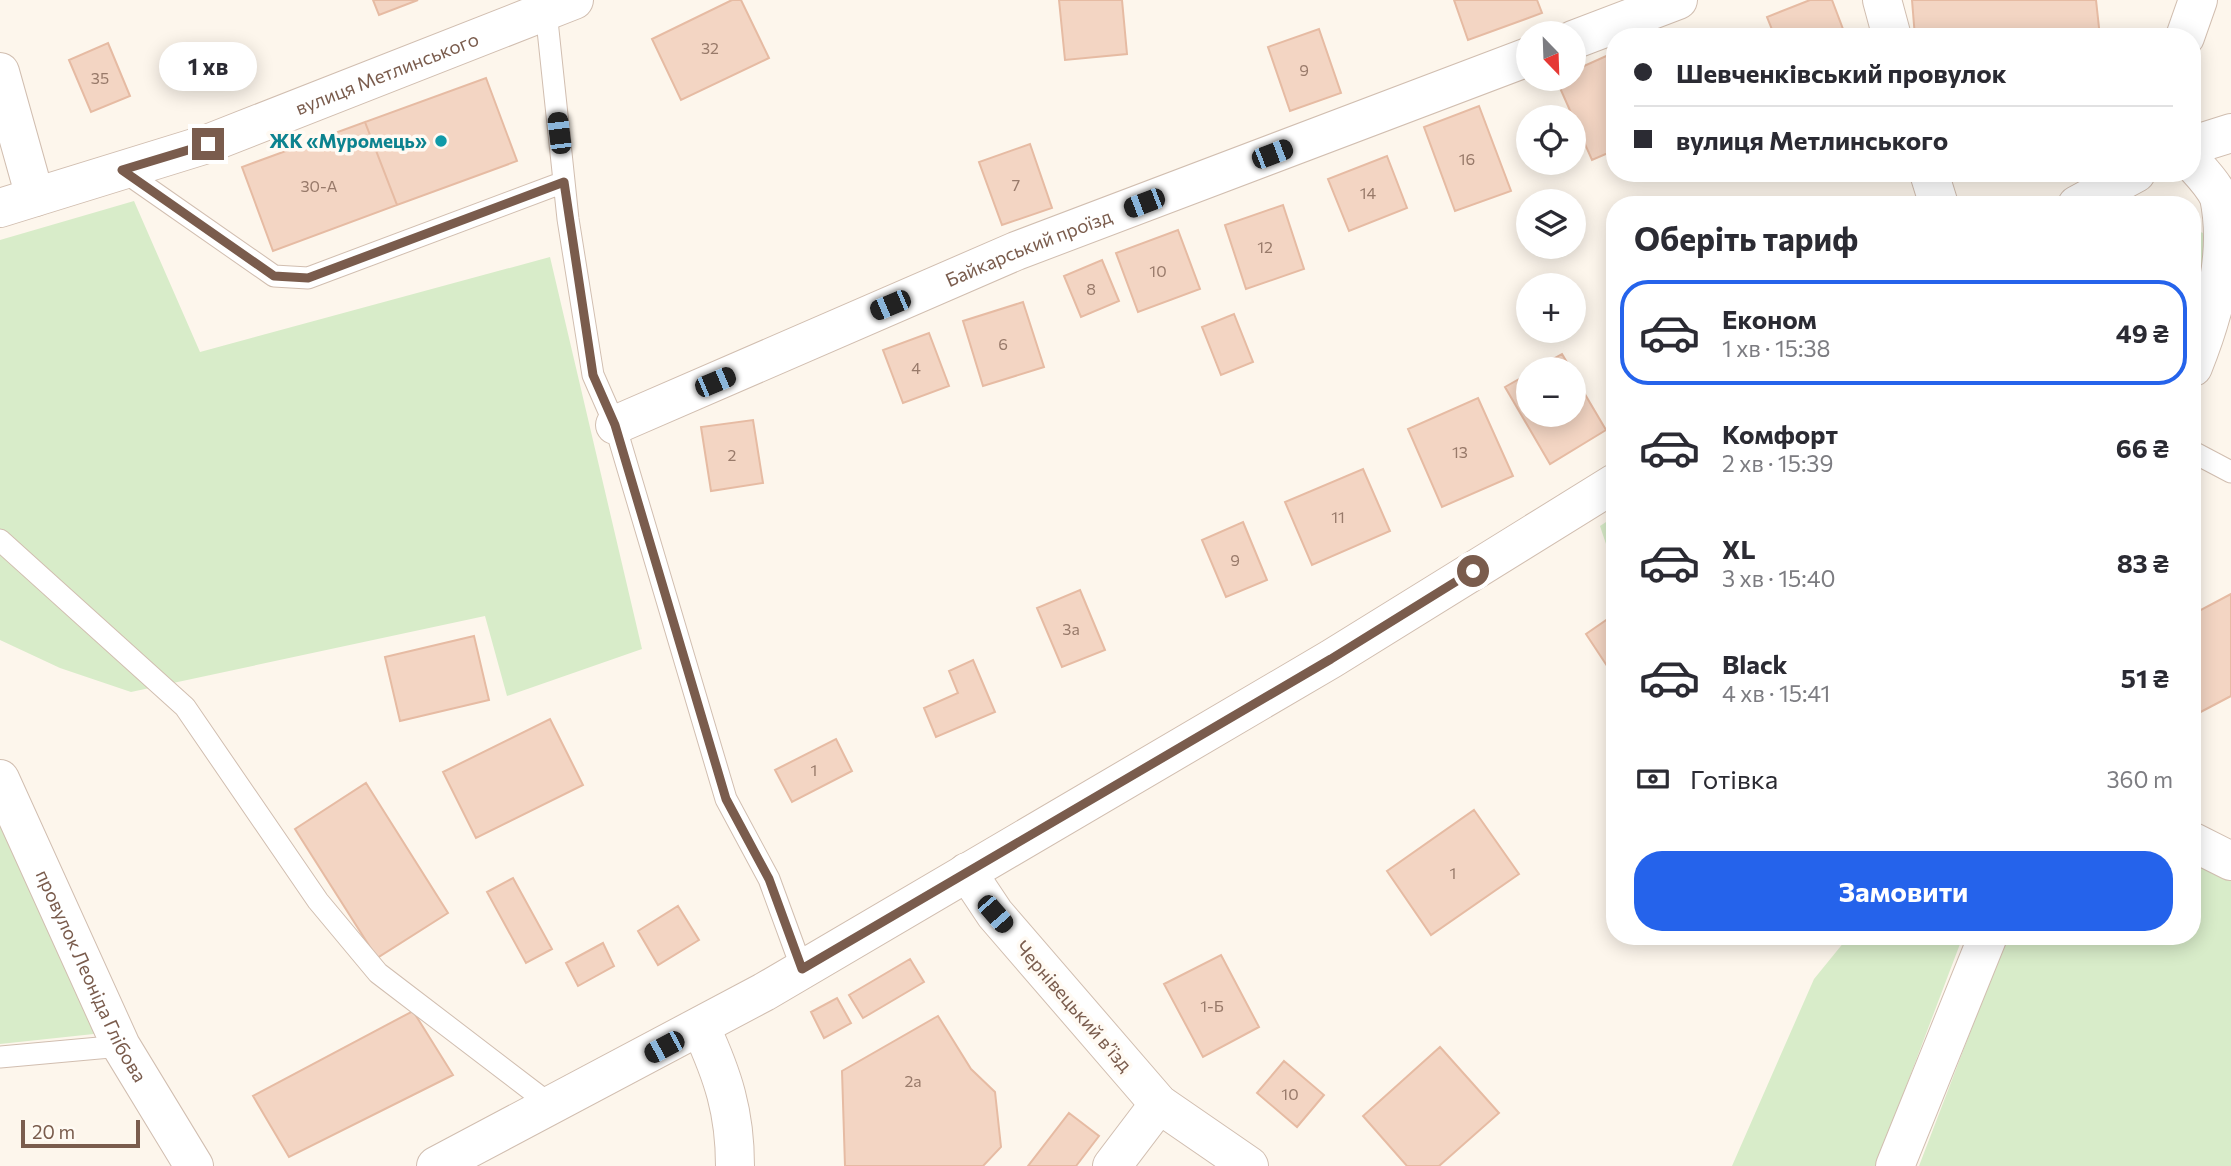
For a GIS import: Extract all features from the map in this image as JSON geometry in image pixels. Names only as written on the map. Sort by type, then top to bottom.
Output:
[{"type":"street","points":[[1586,35],[1678,0]]},
{"type":"street","points":[[1882,0],[1890,28]]},
{"type":"street","points":[[2188,28],[2197,0]]},
{"type":"street","name":"вулиця Метлинського","points":[[18,202],[208,144],[560,5]]},
{"type":"street","name":"Байкарський проїзд","points":[[615,425],[1016,251],[1516,62]]},
{"type":"street","points":[[0,72],[18,202]]},
{"type":"street","points":[[2201,142],[2231,133]]},
{"type":"street","points":[[2201,173],[2218,194],[2226,214],[2228,281],[2201,348]]},
{"type":"street","points":[[2094,196],[2119,182]]},
{"type":"street","points":[[436,1166],[701,1028],[1331,659],[1606,489]]},
{"type":"street","name":"провулок Леоніда Глібова","points":[[0,779],[121,1046],[194,1166]]},
{"type":"street","points":[[2201,846],[2231,861]]},
{"type":"street","name":"Чернівецький вʼїзд","points":[[967,872],[995,914],[1159,1104],[1250,1166]]},
{"type":"street","points":[[1895,1166],[1984,945]]},
{"type":"street","points":[[701,1028],[723,1076],[735,1128],[735,1166]]},
{"type":"street","points":[[1112,1166],[1159,1104]]},
{"type":"lane","points":[[560,5],[564,182],[593,375],[615,425],[726,799],[769,879],[802,969]]},
{"type":"lane","points":[[122,170],[274,276],[308,278],[564,182]]},
{"type":"lane","points":[[2201,456],[2231,472]]},
{"type":"lane","points":[[0,540],[185,707],[318,901],[378,973],[552,1106]]},
{"type":"lane","points":[[0,1057],[121,1046]]},
{"type":"green space","points":[[134,201],[200,352],[550,257],[642,649],[507,696],[485,616],[131,692],[60,668],[0,640],[0,240]]},
{"type":"green space","points":[[2201,232],[2208,235],[2201,280]]},
{"type":"green space","points":[[1606,522],[1606,544],[1600,526]]},
{"type":"green space","points":[[0,811],[103,1033],[0,1044]]},
{"type":"green space","points":[[2201,862],[2231,876],[2231,1166],[1919,1166],[2004,945],[2201,945]]},
{"type":"green space","points":[[1842,945],[1960,945],[1876,1166],[1732,1166],[1814,979]]},
{"type":"building","points":[[373,0],[418,0],[379,15]]},
{"type":"building","points":[[732,0],[741,0],[769,58],[681,100],[652,39]]},
{"type":"building","points":[[1059,0],[1122,0],[1127,54],[1065,60]]},
{"type":"building","points":[[1454,0],[1537,0],[1542,13],[1468,40]]},
{"type":"building","points":[[1810,0],[1832,0],[1843,28],[1771,28],[1767,17]]},
{"type":"building","points":[[1912,0],[2096,0],[2099,28],[1914,28]]},
{"type":"building","points":[[1319,29],[1341,93],[1290,111],[1268,47]]},
{"type":"building","points":[[108,43],[130,96],[91,112],[69,60]]},
{"type":"building","points":[[1606,56],[1606,154],[1592,160],[1586,146],[1586,105],[1568,105],[1561,91],[1586,91],[1586,65]]},
{"type":"building","name":"ЖК «Муромець»","points":[[486,78],[517,161],[397,205],[365,122]]},
{"type":"building","points":[[1479,106],[1511,191],[1455,211],[1424,127]]},
{"type":"building","points":[[365,122],[397,205],[273,251],[242,167]]},
{"type":"building","points":[[1030,144],[1052,208],[1002,225],[979,162]]},
{"type":"building","points":[[1387,156],[1407,208],[1349,231],[1328,179]]},
{"type":"building","points":[[1283,205],[1304,269],[1246,289],[1225,225]]},
{"type":"building","points":[[1178,230],[1200,289],[1138,312],[1116,253]]},
{"type":"building","points":[[1102,260],[1119,301],[1081,317],[1064,276]]},
{"type":"building","points":[[1023,302],[1044,367],[983,386],[963,321]]},
{"type":"building","points":[[1234,314],[1253,362],[1221,375],[1202,327]]},
{"type":"building","points":[[929,333],[949,386],[903,403],[883,350]]},
{"type":"building","points":[[1516,381],[1516,406],[1505,387]]},
{"type":"building","points":[[1586,396],[1606,430],[1550,464],[1528,427],[1586,427]]},
{"type":"building","points":[[1478,398],[1513,476],[1442,507],[1408,429]]},
{"type":"building","points":[[753,420],[763,483],[711,491],[701,427]]},
{"type":"building","points":[[1363,469],[1390,531],[1312,565],[1285,502]]},
{"type":"building","points":[[1243,522],[1267,580],[1226,597],[1202,540]]},
{"type":"building","points":[[1080,590],[1105,650],[1062,667],[1037,608]]},
{"type":"building","points":[[2231,594],[2231,696],[2201,712],[2201,610]]},
{"type":"building","points":[[1606,620],[1606,664],[1586,634]]},
{"type":"building","points":[[474,636],[489,700],[400,721],[385,657]]},
{"type":"building","points":[[973,660],[995,712],[936,737],[924,708],[958,693],[949,671]]},
{"type":"building","points":[[550,719],[583,785],[476,838],[443,772]]},
{"type":"building","points":[[836,739],[852,771],[792,802],[775,770]]},
{"type":"building","points":[[366,783],[448,913],[377,958],[295,829]]},
{"type":"building","points":[[1474,810],[1519,874],[1431,935],[1387,871]]},
{"type":"building","points":[[513,878],[552,949],[526,963],[487,892]]},
{"type":"building","points":[[678,906],[699,940],[658,965],[638,931]]},
{"type":"building","points":[[603,943],[614,966],[578,986],[566,963]]},
{"type":"building","points":[[1221,955],[1259,1027],[1203,1057],[1164,984]]},
{"type":"building","points":[[910,959],[924,982],[863,1018],[849,995]]},
{"type":"building","points":[[837,998],[851,1023],[824,1038],[811,1012]]},
{"type":"building","points":[[413,1011],[453,1075],[289,1157],[253,1096]]},
{"type":"building","points":[[938,1016],[971,1069],[995,1092],[1001,1147],[983,1166],[845,1166],[842,1071]]},
{"type":"building","points":[[1440,1047],[1499,1113],[1439,1166],[1407,1166],[1363,1116]]},
{"type":"building","points":[[1284,1061],[1324,1095],[1297,1127],[1257,1093]]},
{"type":"building","points":[[1069,1113],[1099,1136],[1076,1166],[1028,1166]]},
{"type":"place","name":"ЖК «Муромець»","points":[[441,141]]},
{"type":"route","points":[[208,144],[122,170],[274,276],[308,278],[564,182],[593,375],[615,425],[726,799],[769,879],[802,969],[1331,659],[1473,571]]}]
